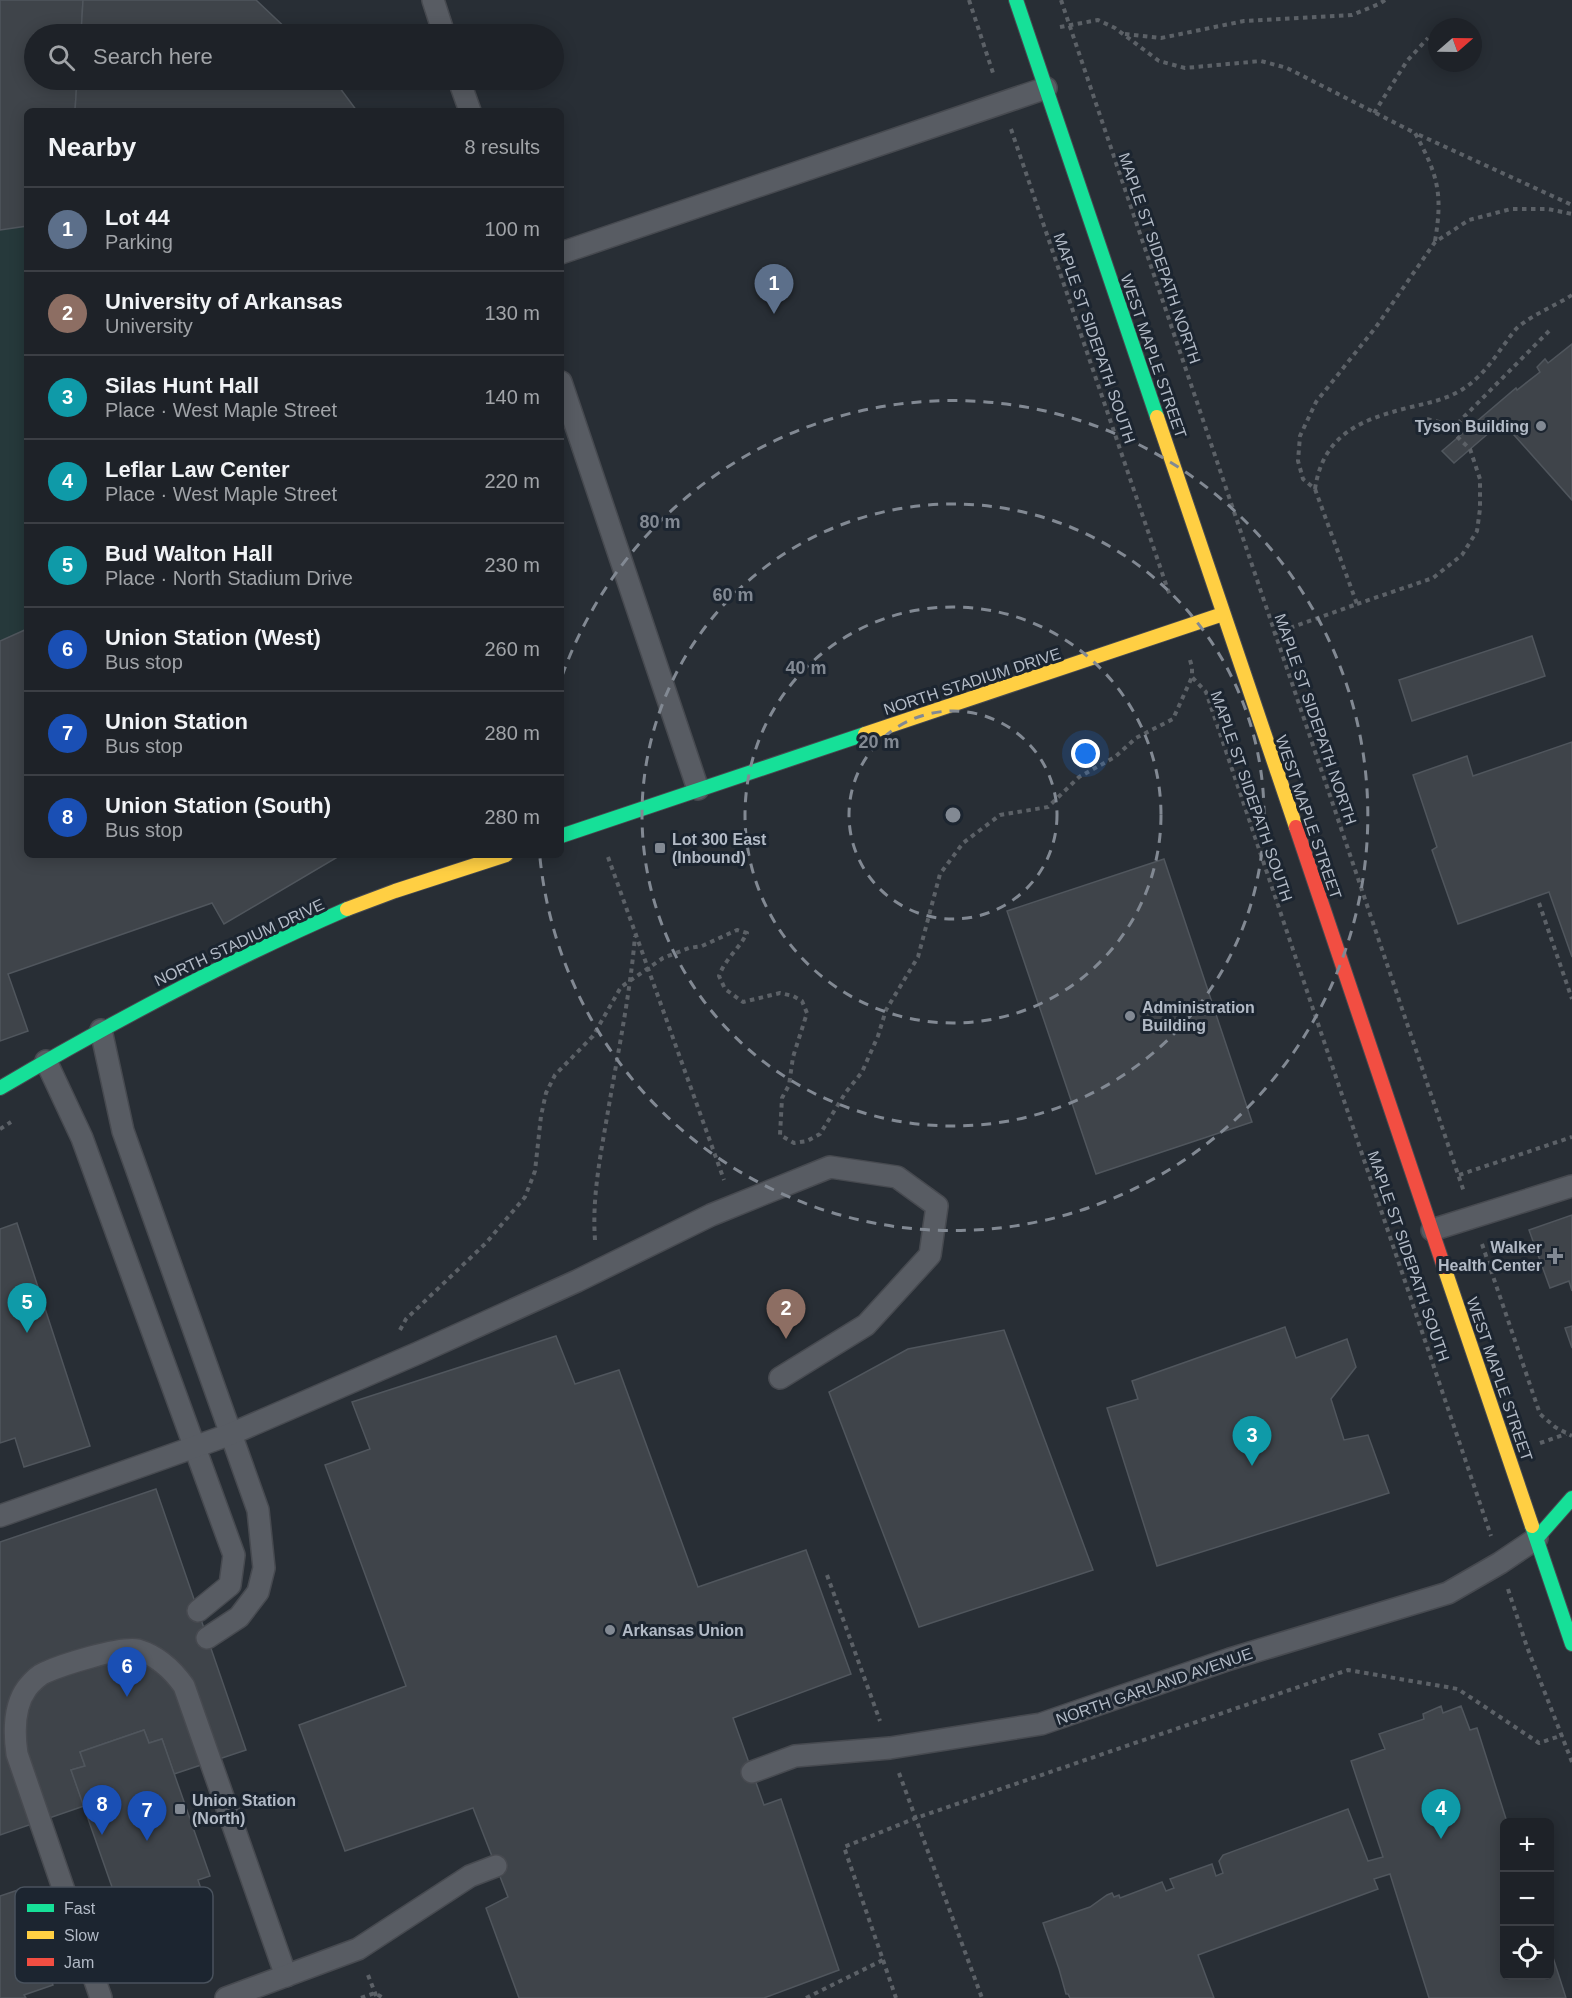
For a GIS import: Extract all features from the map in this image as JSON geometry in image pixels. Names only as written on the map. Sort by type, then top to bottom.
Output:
[{"type":"main road","name":"WEST MAPLE STREET","points":[[1016,0],[1572,1644]]},
{"type":"main road","name":"NORTH STADIUM DRIVE","points":[[564,835],[1223,614]]},
{"type":"main road","name":"NORTH STADIUM DRIVE","points":[[0,1088],[101,1030],[208,973],[361,903],[497,858]]},
{"type":"main road","name":"NORTH GARLAND AVENUE","points":[[1537,1538],[1572,1498]]},
{"type":"main road","points":[[1537,1538],[1560,1539]]},
{"type":"lane","points":[[433,0],[441,24]]},
{"type":"lane","points":[[564,252],[1046,88]]},
{"type":"lane","points":[[463,90],[469,108]]},
{"type":"lane","points":[[564,391],[698,789]]},
{"type":"lane","points":[[101,1030],[123,1131],[258,1510],[264,1568],[258,1592],[240,1617],[207,1638]]},
{"type":"lane","points":[[46,1061],[82,1138],[234,1555],[230,1586],[198,1611]]},
{"type":"lane","points":[[0,1516],[231,1434],[396,1363],[734,1206],[830,1167],[897,1177],[937,1206],[930,1255],[866,1325],[780,1378]]},
{"type":"lane","points":[[1432,1230],[1572,1186]]},
{"type":"lane","name":"NORTH GARLAND AVENUE","points":[[752,1772],[795,1756],[890,1748],[1041,1724],[1230,1659],[1448,1593],[1500,1563],[1537,1538]]},
{"type":"lane","points":[[63,1887],[17,1754],[14,1733],[18,1707],[27,1688],[42,1673],[113,1651],[135,1649],[154,1656],[172,1669],[184,1686],[285,1976]]},
{"type":"lane","points":[[226,1998],[358,1949],[470,1876],[496,1866]]},
{"type":"lane","points":[[96,1983],[101,1998]]},
{"type":"path","name":"MAPLE ST SIDEPATH SOUTH","points":[[969,0],[1180,628],[1191,663],[1192,677],[1206,692],[1478,1499]]},
{"type":"path","name":"MAPLE ST SIDEPATH NORTH","points":[[1061,0],[1540,1414],[1572,1436]]},
{"type":"path","points":[[1124,34],[1161,38],[1244,21],[1352,15],[1384,0]]},
{"type":"path","points":[[986,52],[1069,24],[1098,20],[1124,34],[1159,61],[1185,69],[1261,62],[1287,68],[1415,133],[1572,205]]},
{"type":"path","points":[[1374,113],[1407,62],[1428,38]]},
{"type":"path","points":[[1415,133],[1428,157],[1438,185],[1440,212],[1435,242]]},
{"type":"path","points":[[1357,604],[1315,489],[1303,479],[1298,461],[1300,436],[1316,402],[1376,327],[1435,242],[1469,220],[1511,209],[1548,209],[1572,214]]},
{"type":"path","points":[[1315,489],[1321,464],[1346,432],[1358,424],[1406,408],[1435,402],[1463,389],[1485,371],[1516,329],[1572,295]]},
{"type":"path","points":[[1451,430],[1549,331]]},
{"type":"path","points":[[1191,663],[1433,578],[1462,555],[1477,531],[1480,479],[1470,449],[1443,423],[1423,418]]},
{"type":"path","points":[[396,1363],[396,1337],[406,1319],[486,1243],[525,1197],[535,1171],[546,1093],[555,1075],[593,1036],[621,987],[663,958],[689,948],[702,946],[737,930],[747,933],[741,945],[723,964],[719,976],[725,989],[743,1002],[780,993],[802,1001],[807,1013],[793,1057],[789,1085],[782,1098],[780,1135],[794,1143],[807,1141],[820,1134],[846,1092],[862,1072],[878,1036],[886,1010],[918,957],[940,874],[954,853],[963,843],[1000,815],[1048,807],[1079,777],[1115,757],[1136,738],[1173,719],[1192,677]]},
{"type":"path","points":[[608,858],[734,1206]]},
{"type":"path","points":[[1539,903],[1572,999]]},
{"type":"path","points":[[597,1271],[594,1197],[631,979],[636,932]]},
{"type":"path","points":[[1459,1175],[1572,1137]]},
{"type":"path","points":[[827,1575],[982,1998]]},
{"type":"path","points":[[1521,1627],[1572,1762]]},
{"type":"path","points":[[896,1998],[844,1847],[916,1818],[1348,1670],[1458,1689],[1539,1743],[1563,1735]]},
{"type":"path","points":[[806,1998],[883,1960]]},
{"type":"path","points":[[361,1998],[375,1993],[383,1998]]},
{"type":"shaded area","points":[[0,0],[256,0],[281,24],[24,24],[24,90],[341,90],[355,108],[24,108],[24,858],[336,858],[224,924],[211,903],[8,974],[28,1031],[0,1041]]},
{"type":"building","points":[[0,0],[83,0],[82,24],[24,24],[24,90],[76,90],[75,108],[24,108],[24,226],[0,230]]},
{"type":"building","points":[[83,0],[256,0],[281,24],[82,24]]},
{"type":"building","points":[[76,90],[341,90],[355,108],[75,108]]},
{"type":"building","name":"Tyson Building","points":[[1572,344],[1572,500],[1514,435],[1516,433],[1505,419],[1454,463],[1442,451],[1516,388],[1517,390],[1540,372],[1537,367],[1545,359],[1548,363]]},
{"type":"building","points":[[24,630],[24,858],[336,858],[224,924],[212,903],[8,974],[28,1031],[0,1041],[0,641]]},
{"type":"building","points":[[1532,636],[1545,676],[1412,721],[1399,680]]},
{"type":"building","points":[[1572,742],[1572,957],[1549,892],[1458,924],[1432,850],[1437,847],[1413,775],[1467,756],[1473,776]]},
{"type":"building","name":"Administration Building","points":[[1164,859],[1252,1122],[1096,1174],[1007,911]]},
{"type":"building","name":"Walker Health Center","points":[[1572,1215],[1572,1291],[1569,1281],[1550,1288],[1529,1230]]},
{"type":"building","points":[[17,1223],[90,1446],[24,1467],[15,1438],[0,1443],[0,1229]]},
{"type":"building","points":[[1572,1326],[1572,1348],[1565,1328]]},
{"type":"building","points":[[1285,1327],[1296,1358],[1347,1339],[1356,1367],[1331,1399],[1344,1440],[1368,1435],[1389,1493],[1157,1566],[1107,1408],[1138,1399],[1132,1381]]},
{"type":"building","points":[[1004,1330],[1093,1570],[919,1627],[829,1392],[908,1349]]},
{"type":"building","name":"Arkansas Union","points":[[556,1336],[575,1384],[619,1370],[698,1587],[806,1550],[851,1674],[733,1718],[764,1805],[781,1799],[839,1970],[764,1998],[519,1998],[486,1908],[508,1897],[473,1808],[345,1851],[299,1725],[406,1686],[325,1465],[370,1449],[352,1402]]},
{"type":"building","points":[[156,1489],[246,1750],[174,1774],[162,1739],[149,1743],[144,1730],[80,1752],[85,1766],[71,1770],[84,1806],[0,1835],[0,1542]]},
{"type":"building","points":[[1441,1706],[1443,1713],[1461,1706],[1470,1730],[1477,1728],[1506,1818],[1500,1818],[1500,1980],[1554,1980],[1554,1960],[1566,1998],[1429,1998],[1390,1874],[1374,1879],[1378,1889],[1198,1955],[1214,1998],[1070,1998],[1066,1994],[1043,1923],[1090,1907],[1107,1895],[1112,1893],[1114,1897],[1119,1895],[1120,1898],[1162,1882],[1166,1891],[1174,1888],[1170,1879],[1212,1864],[1216,1876],[1223,1873],[1219,1861],[1223,1855],[1348,1809],[1368,1861],[1383,1857],[1351,1761],[1385,1749],[1379,1734],[1424,1719],[1423,1714]]},
{"type":"building","points":[[144,1730],[149,1743],[162,1739],[210,1876],[198,1880],[200,1887],[112,1887],[71,1770],[85,1766],[80,1752]]},
{"type":"building","points":[[15,1891],[15,1983],[52,1983],[53,1985],[24,1995],[26,1998],[0,1998],[0,1896]]},
{"type":"traffic: fast","points":[[1016,0],[1157,417]]},
{"type":"traffic: fast","points":[[564,835],[865,734]]},
{"type":"traffic: fast","points":[[0,1088],[170,993],[347,909]]},
{"type":"traffic: fast","points":[[1537,1538],[1572,1498]]},
{"type":"traffic: fast","points":[[1532,1526],[1572,1644]]},
{"type":"traffic: slow","points":[[1157,417],[1296,827]]},
{"type":"traffic: slow","points":[[865,734],[1223,614]]},
{"type":"traffic: slow","points":[[347,909],[497,858]]},
{"type":"traffic: slow","points":[[1444,1267],[1532,1526]]},
{"type":"traffic: jam","points":[[1296,827],[1444,1267]]},
{"type":"place","name":"Lot 44","points":[[774,314]]},
{"type":"place","name":"Tyson Building","points":[[1541,426]]},
{"type":"place","name":"Lot 300 East (Inbound)","points":[[660,848]]},
{"type":"place","name":"Administration Building","points":[[1130,1016]]},
{"type":"place","name":"Walker Health Center","points":[[1555,1256]]},
{"type":"place","name":"Bud Walton Hall","points":[[27,1333]]},
{"type":"place","name":"University of Arkansas","points":[[786,1339]]},
{"type":"place","name":"Silas Hunt Hall","points":[[1252,1466]]},
{"type":"place","name":"Arkansas Union","points":[[610,1630]]},
{"type":"place","name":"Union Station (West)","points":[[127,1697]]},
{"type":"place","name":"Union Station (North)","points":[[180,1809]]},
{"type":"place","name":"Union Station (South)","points":[[102,1835]]},
{"type":"place","name":"Leflar Law Center","points":[[1441,1839]]},
{"type":"place","name":"Union Station","points":[[147,1841]]}]
